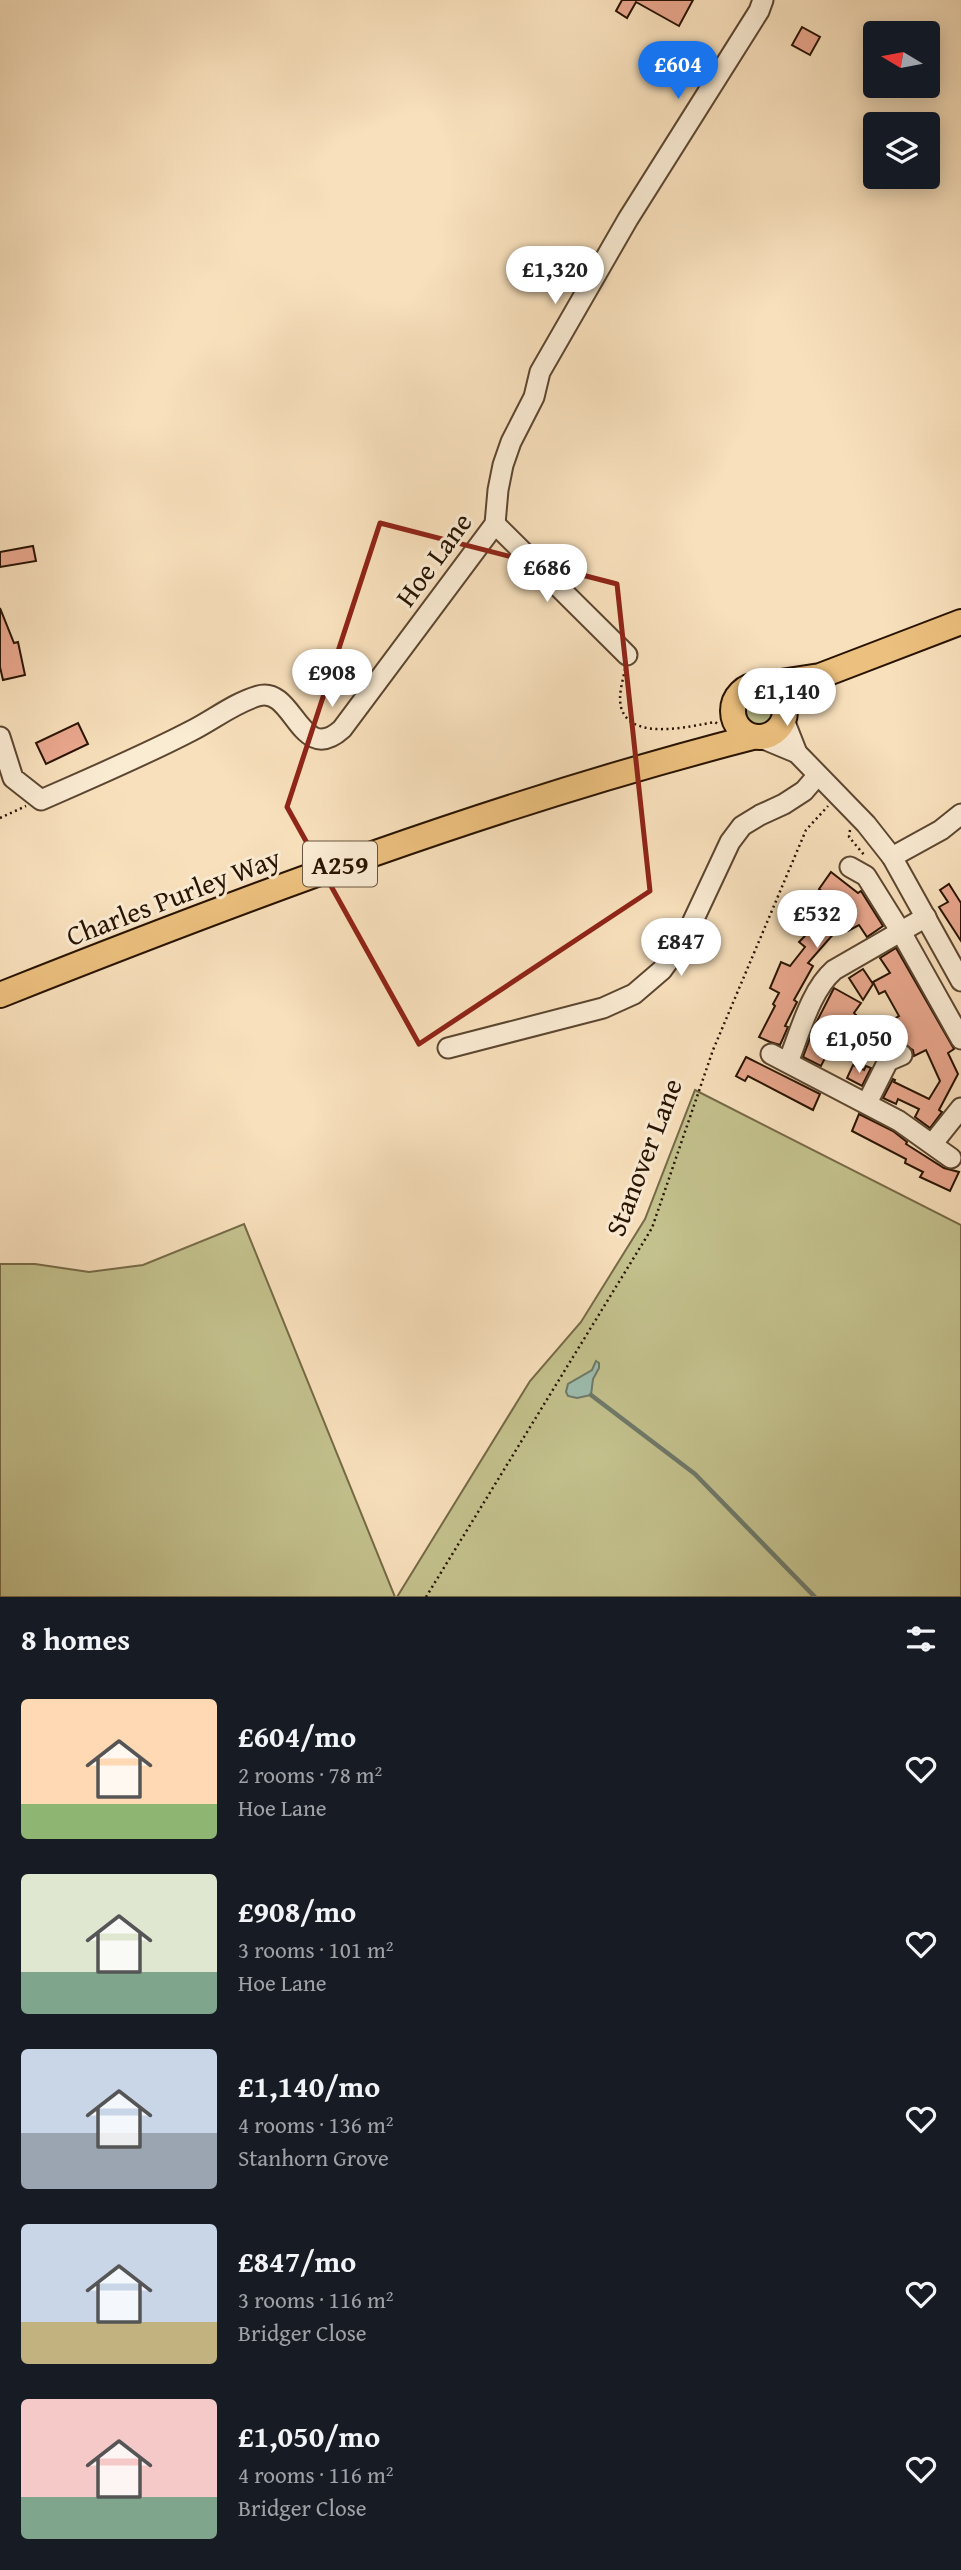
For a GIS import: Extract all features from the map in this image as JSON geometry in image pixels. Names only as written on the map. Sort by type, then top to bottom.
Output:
[{"type":"main road","points":[[820,676],[785,713],[776,732],[757,738],[725,718],[738,695],[745,689],[820,676],[961,622]]},
{"type":"main road","points":[[762,685],[777,692],[785,713]]},
{"type":"main road","name":"Charles Purley Way","points":[[688,755],[725,718]]},
{"type":"main road","name":"Charles Purley Way","points":[[0,995],[360,857],[601,778],[757,738]]},
{"type":"street","name":"Hoe Lane","points":[[41,800],[192,731],[248,699],[265,694],[277,697],[304,731],[323,739],[334,736],[342,729],[495,524],[503,465],[511,442],[534,397],[540,372],[628,219],[759,11],[763,0]]},
{"type":"street","points":[[495,524],[627,655]]},
{"type":"street","points":[[785,713],[797,753],[866,824],[891,857],[961,981]]},
{"type":"street","points":[[0,737],[13,778],[41,800]]},
{"type":"street","points":[[757,738],[797,753]]},
{"type":"street","points":[[448,1048],[603,1008],[634,994],[662,970],[685,938],[730,842],[742,826],[804,791],[817,776]]},
{"type":"street","points":[[891,857],[941,830],[961,814]]},
{"type":"street","points":[[850,867],[866,876],[961,1039]]},
{"type":"street","points":[[926,917],[823,979],[779,1058],[867,1102],[951,1157]]},
{"type":"street","points":[[867,1102],[888,1061],[902,1055]]},
{"type":"street","points":[[933,1143],[961,1108]]},
{"type":"path","points":[[627,655],[620,694],[621,708],[632,721],[657,730],[671,730],[725,718]]},
{"type":"path","name":"Stanover Lane","points":[[426,1597],[652,1228],[713,1050],[806,830],[838,797]]},
{"type":"path","points":[[0,818],[41,800]]},
{"type":"highlighted area","points":[[380,523],[617,584],[650,891],[419,1044],[287,807]]},
{"type":"shaded area","points":[[759,694],[771,699],[776,711],[771,723],[759,728],[747,723],[742,711],[747,699]]},
{"type":"shaded area","points":[[695,1090],[961,1225],[961,1597],[397,1597],[530,1381],[581,1322],[645,1219]]},
{"type":"shaded area","points":[[244,1224],[395,1597],[0,1597],[0,1264],[35,1264],[89,1272],[143,1265]]},
{"type":"shaded area","points":[[596,1361],[599,1368],[593,1379],[591,1395],[577,1398],[568,1396],[568,1384],[592,1370]]},
{"type":"building","points":[[622,0],[693,0],[679,26],[636,2],[627,18],[616,11]]},
{"type":"building","points":[[802,27],[820,37],[810,55],[792,45]]},
{"type":"building","points":[[33,546],[36,561],[0,567],[0,552]]},
{"type":"building","points":[[0,608],[14,643],[18,642],[25,675],[3,680],[0,667]]},
{"type":"building","points":[[78,723],[88,744],[46,764],[36,743]]},
{"type":"building","points":[[831,872],[858,893],[861,891],[883,926],[867,937],[859,925],[848,931],[843,923],[808,963],[813,966],[794,1000],[797,1002],[785,1026],[788,1027],[780,1045],[770,1042],[759,1037],[779,993],[770,988],[781,962],[790,966],[805,947],[799,942],[837,903],[819,889]]},
{"type":"building","points":[[949,884],[961,903],[961,941],[939,907],[948,902],[940,890]]},
{"type":"building","points":[[896,948],[954,1049],[948,1053],[958,1074],[939,1110],[942,1112],[930,1128],[915,1117],[919,1109],[898,1099],[896,1104],[883,1098],[893,1079],[894,1082],[929,1099],[940,1081],[926,1050],[914,1056],[913,1050],[902,1043],[900,1038],[881,1049],[871,1032],[899,1016],[885,991],[879,994],[873,982],[890,973],[880,958]]},
{"type":"building","points":[[863,969],[873,984],[863,1000],[849,978]]},
{"type":"building","points":[[834,988],[861,1003],[834,1057],[827,1054],[821,1066],[803,1057],[815,1025]]},
{"type":"building","points":[[746,1057],[820,1094],[813,1110],[748,1076],[745,1081],[736,1076]]},
{"type":"building","points":[[853,1065],[864,1070],[866,1066],[871,1068],[862,1086],[847,1078]]},
{"type":"building","points":[[859,1114],[893,1131],[907,1142],[906,1144],[944,1168],[959,1172],[950,1191],[920,1177],[923,1172],[905,1163],[906,1159],[852,1131]]},
{"type":"waterway","points":[[591,1395],[695,1474],[815,1597]]}]
